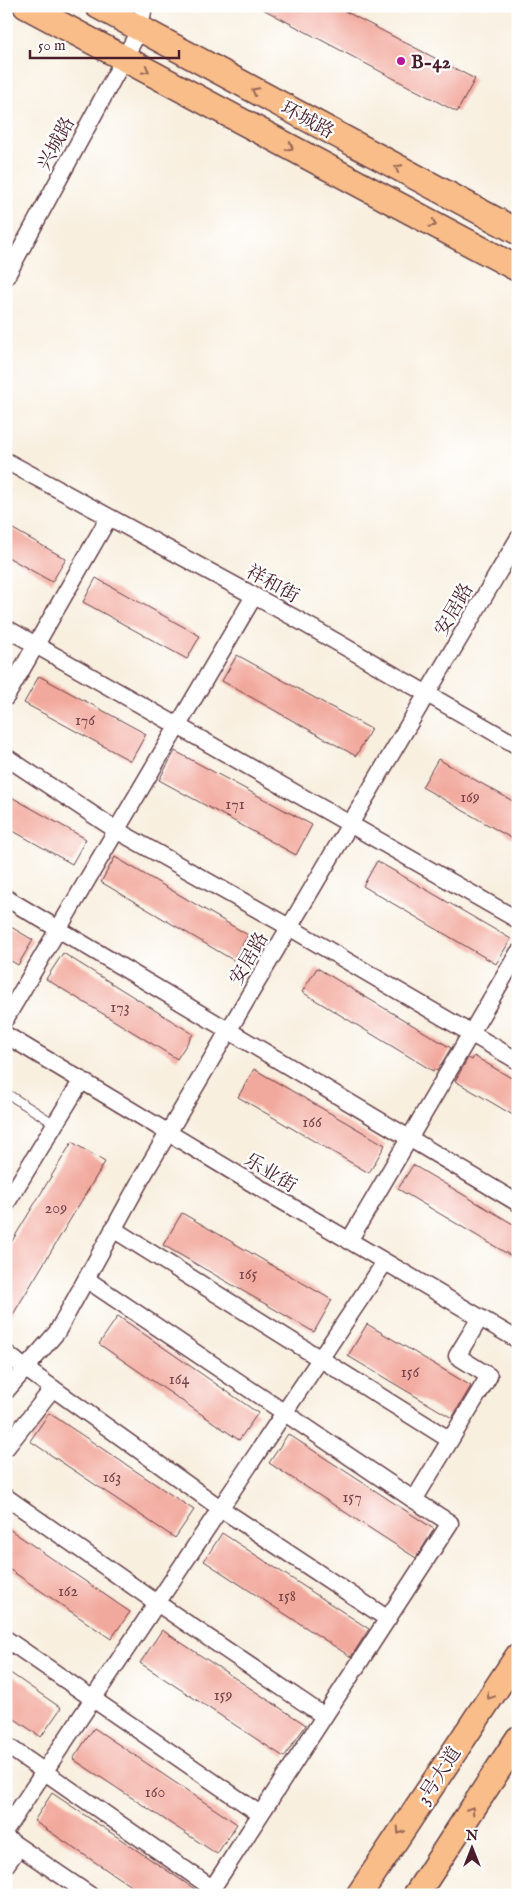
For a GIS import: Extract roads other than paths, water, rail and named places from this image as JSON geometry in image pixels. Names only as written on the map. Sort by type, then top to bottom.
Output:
[{"type":"main road","points":[[26,6],[518,269]]},
{"type":"main road","name":"环城路","points":[[98,6],[142,17],[518,232]]},
{"type":"main road","name":"3号大道","points":[[359,1895],[518,1656]]},
{"type":"main road","points":[[416,1895],[518,1739]]},
{"type":"street","name":"兴城路","points":[[6,277],[123,58],[142,17]]},
{"type":"street","name":"祥和街","points":[[6,461],[254,596],[518,746]]},
{"type":"street","points":[[6,697],[109,517]]},
{"type":"street","name":"安居路","points":[[6,1391],[57,1332],[168,1133],[518,539]]},
{"type":"street","points":[[6,1018],[254,596]]},
{"type":"street","points":[[6,628],[518,920]]},
{"type":"street","points":[[6,757],[116,830],[289,927],[518,1061]]},
{"type":"street","points":[[6,898],[518,1204]]},
{"type":"street","points":[[349,1241],[518,953]]},
{"type":"street","name":"乐业街","points":[[6,1035],[518,1340]]},
{"type":"street","points":[[6,1204],[82,1080]]},
{"type":"street","points":[[113,1230],[450,1440]]},
{"type":"street","points":[[6,1830],[385,1262]]},
{"type":"street","points":[[6,1745],[210,1892],[450,1523],[86,1279]]},
{"type":"street","points":[[414,1500],[489,1376],[457,1356],[480,1318]]},
{"type":"street","points":[[6,1353],[220,1508],[388,1619]]},
{"type":"street","points":[[6,1448],[53,1388]]},
{"type":"street","points":[[6,1497],[157,1603],[324,1716]]},
{"type":"street","points":[[6,1639],[260,1814]]},
{"type":"street","points":[[6,1865],[12,1842],[90,1895]]},
{"type":"lane","points":[[6,1093],[55,1124]]},
{"type":"place","name":"B-42","points":[[401,61]]}]
